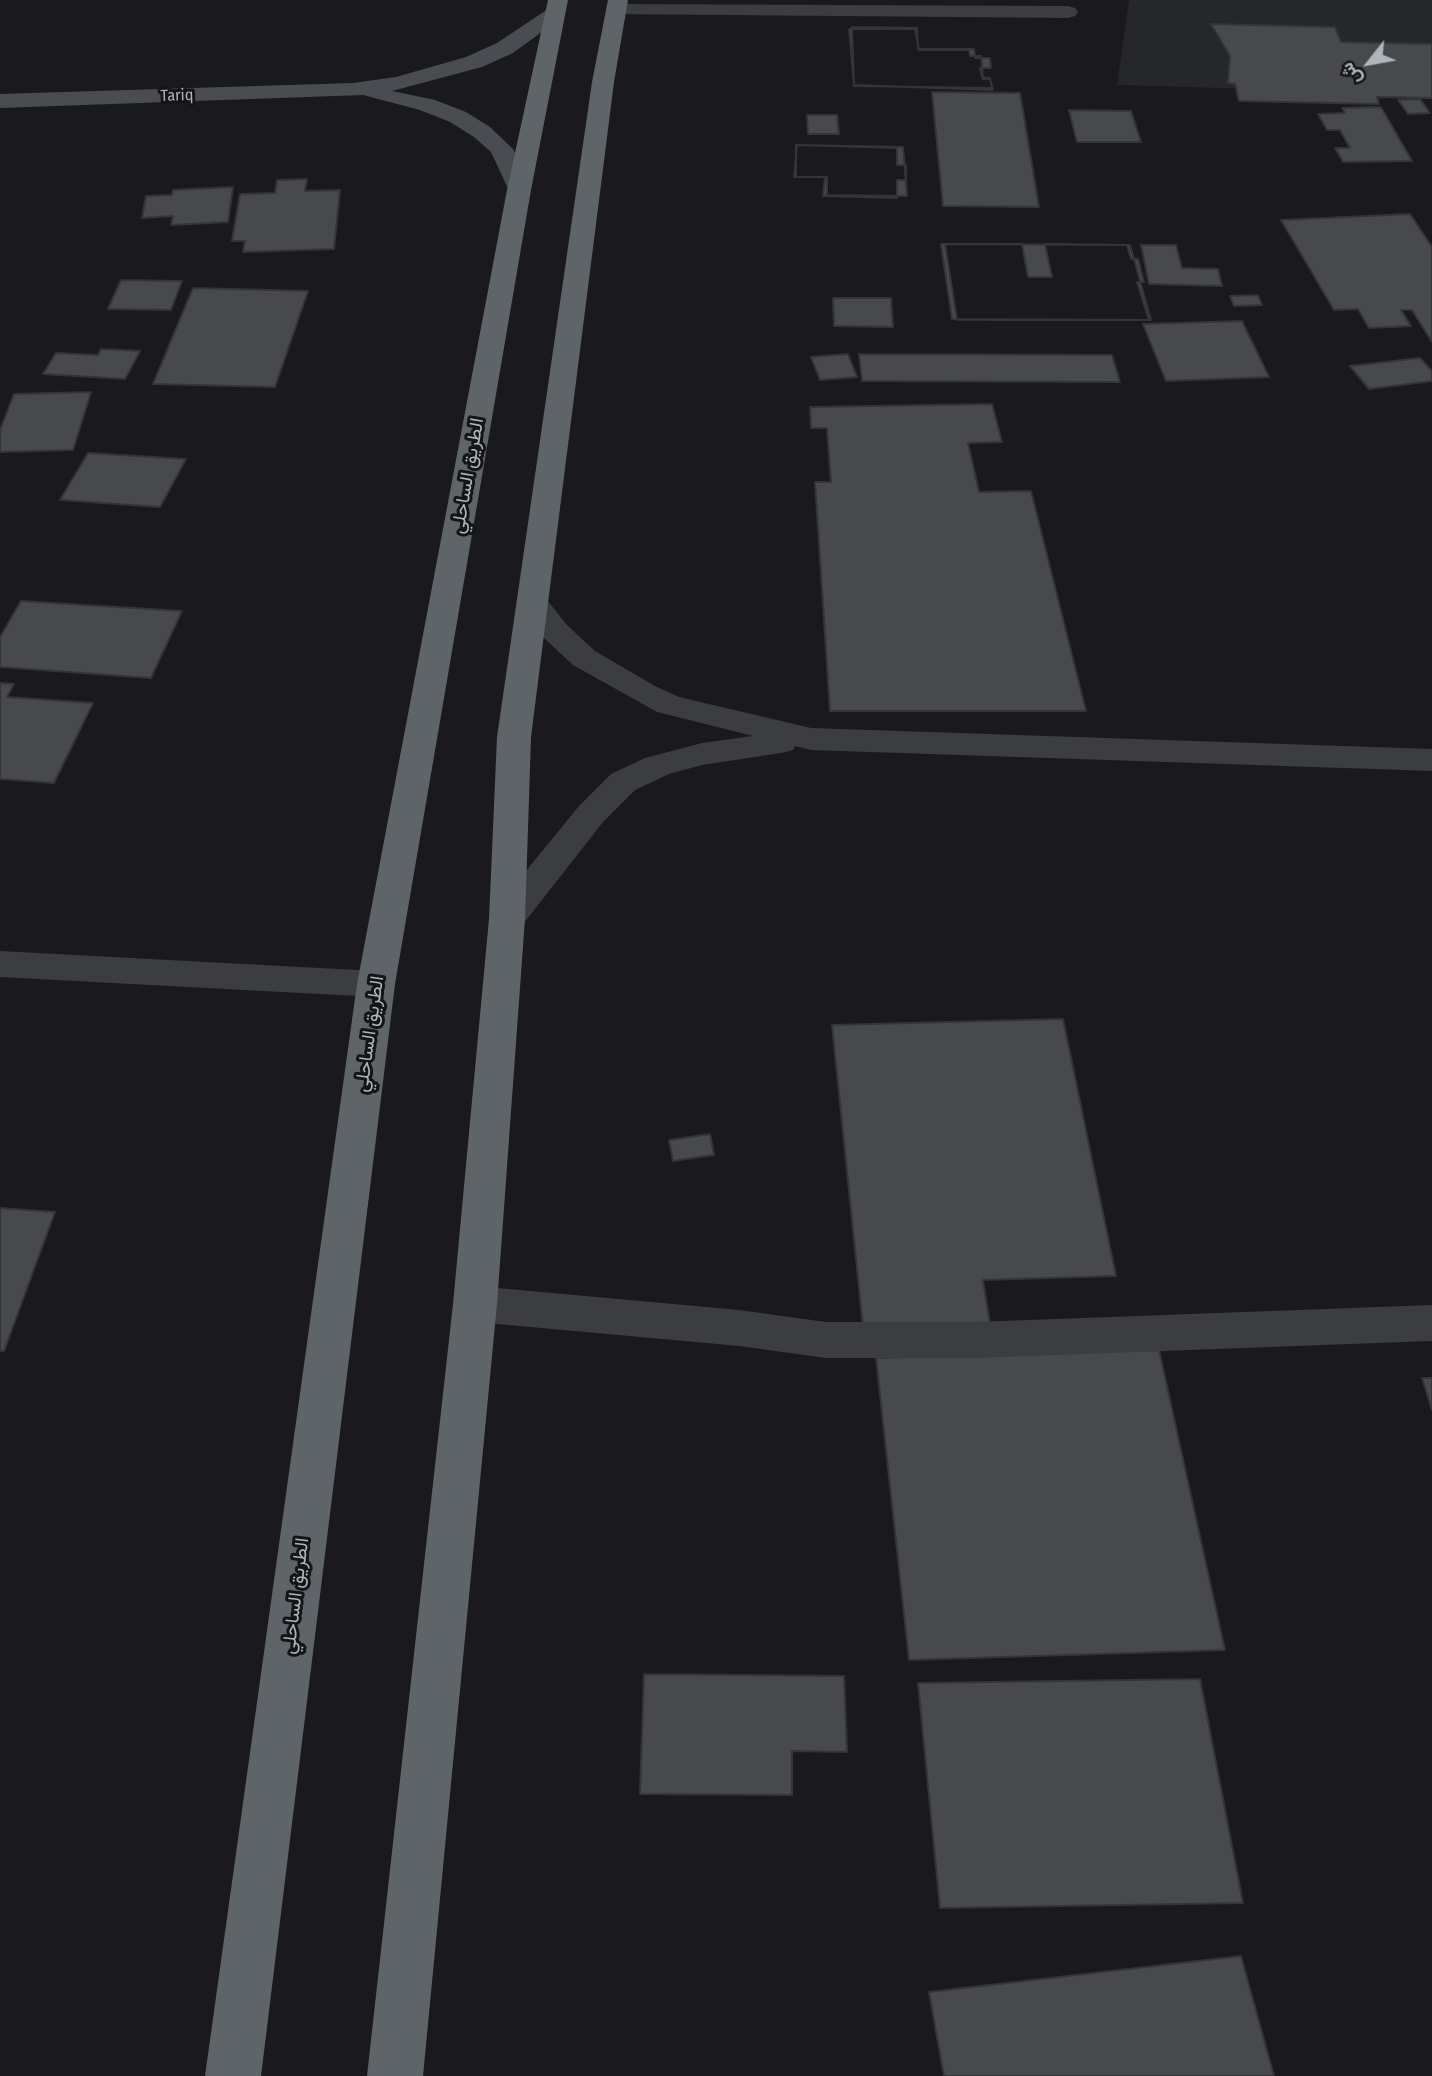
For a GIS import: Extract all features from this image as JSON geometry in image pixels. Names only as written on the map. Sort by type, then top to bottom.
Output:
[{"type":"highway","points":[[395,2076],[475,1304],[506,919],[514,737],[603,82],[617,5]]},
{"type":"highway","name":"الطريق الساحلي","points":[[233,2076],[376,984],[519,190],[556,7]]},
{"type":"main road","points":[[354,90],[425,77],[474,62],[505,48],[556,7]]},
{"type":"main road","points":[[354,90],[427,105],[466,122],[501,149],[519,190]]},
{"type":"main road","name":"Tariq","points":[[0,101],[354,90]]},
{"type":"street","points":[[617,5],[1068,12]]},
{"type":"street","points":[[532,602],[556,632],[584,658],[642,693],[669,705],[811,739]]},
{"type":"street","points":[[506,919],[592,814],[624,782],[657,766],[736,747],[811,739],[1432,760]]},
{"type":"street","points":[[0,964],[376,984]]},
{"type":"street","points":[[475,1304],[739,1328],[826,1340],[975,1340],[1432,1323]]},
{"type":"shaded area","points":[[1129,0],[1432,0],[1432,94],[1117,85]]},
{"type":"building","points":[[1211,24],[1335,27],[1341,42],[1432,44],[1432,98],[1377,97],[1379,104],[1239,101],[1235,84],[1228,83],[1230,56]]},
{"type":"building","points":[[852,27],[917,28],[918,49],[974,49],[975,58],[990,58],[991,68],[980,68],[982,77],[990,78],[992,88],[854,86]]},
{"type":"building","points":[[849,29],[915,29],[919,50],[969,50],[970,56],[981,56],[983,79],[990,79],[993,90],[854,85]]},
{"type":"building","points":[[932,92],[1020,93],[1039,207],[943,206]]},
{"type":"building","points":[[1420,99],[1430,113],[1408,114],[1398,100]]},
{"type":"building","points":[[1381,107],[1412,161],[1343,162],[1335,148],[1350,148],[1340,130],[1327,130],[1318,114],[1345,113],[1342,108]]},
{"type":"building","points":[[1069,110],[1131,111],[1141,142],[1077,142]]},
{"type":"building","points":[[807,115],[837,115],[839,134],[808,134]]},
{"type":"building","points":[[796,145],[903,147],[907,196],[827,195],[827,177],[796,177]]},
{"type":"building","points":[[797,145],[897,148],[897,165],[906,165],[906,180],[897,180],[897,198],[823,196],[825,177],[794,177]]},
{"type":"building","points":[[307,179],[305,191],[340,190],[334,249],[243,252],[245,241],[232,241],[240,194],[275,193],[277,180]]},
{"type":"building","points":[[233,187],[228,222],[171,225],[173,216],[142,218],[146,196],[172,195],[173,190]]},
{"type":"building","points":[[1410,214],[1432,247],[1432,342],[1412,310],[1401,310],[1411,326],[1369,328],[1358,309],[1334,310],[1281,220]]},
{"type":"building","points":[[941,244],[1022,244],[1028,277],[1052,277],[1045,244],[1130,245],[1151,320],[952,319]]},
{"type":"building","points":[[945,244],[1127,245],[1131,259],[1138,259],[1144,282],[1137,282],[1149,320],[957,320]]},
{"type":"building","points":[[1141,245],[1176,245],[1182,268],[1218,269],[1222,286],[1149,284]]},
{"type":"building","points":[[121,280],[182,281],[171,310],[108,309]]},
{"type":"building","points":[[193,288],[308,291],[275,387],[153,384]]},
{"type":"building","points":[[1258,295],[1262,305],[1234,306],[1230,296]]},
{"type":"building","points":[[833,298],[891,298],[893,327],[834,326]]},
{"type":"building","points":[[1242,321],[1269,377],[1166,381],[1143,324]]},
{"type":"building","points":[[101,349],[140,351],[125,379],[43,374],[56,353],[98,355]]},
{"type":"building","points":[[848,354],[857,377],[820,380],[811,357]]},
{"type":"building","points":[[859,354],[1112,355],[1120,382],[862,381]]},
{"type":"building","points":[[1420,358],[1432,371],[1432,381],[1369,389],[1350,366]]},
{"type":"building","points":[[91,392],[73,450],[0,452],[0,430],[14,394]]},
{"type":"building","points":[[992,404],[1002,442],[968,443],[979,492],[1031,491],[1086,711],[830,711],[815,482],[831,482],[827,428],[811,428],[810,407]]},
{"type":"building","points":[[88,453],[186,459],[160,507],[60,500]]},
{"type":"building","points":[[21,601],[182,611],[151,678],[0,667],[0,637]]},
{"type":"building","points":[[0,683],[14,684],[7,697],[93,703],[54,783],[0,779]]},
{"type":"building","points":[[1063,1019],[1116,1276],[983,1280],[990,1324],[863,1327],[832,1025]]},
{"type":"building","points":[[710,1134],[714,1155],[673,1161],[669,1140]]},
{"type":"building","points":[[0,1208],[55,1212],[4,1351],[0,1351]]},
{"type":"building","points":[[1159,1350],[1225,1650],[909,1660],[876,1358]]},
{"type":"building","points":[[1422,1378],[1432,1378],[1432,1410]]},
{"type":"building","points":[[644,1674],[844,1676],[847,1752],[792,1751],[792,1795],[640,1794]]},
{"type":"building","points":[[1200,1679],[1243,1903],[940,1908],[918,1683]]},
{"type":"building","points":[[1241,1956],[1274,2076],[944,2076],[929,1992]]}]
